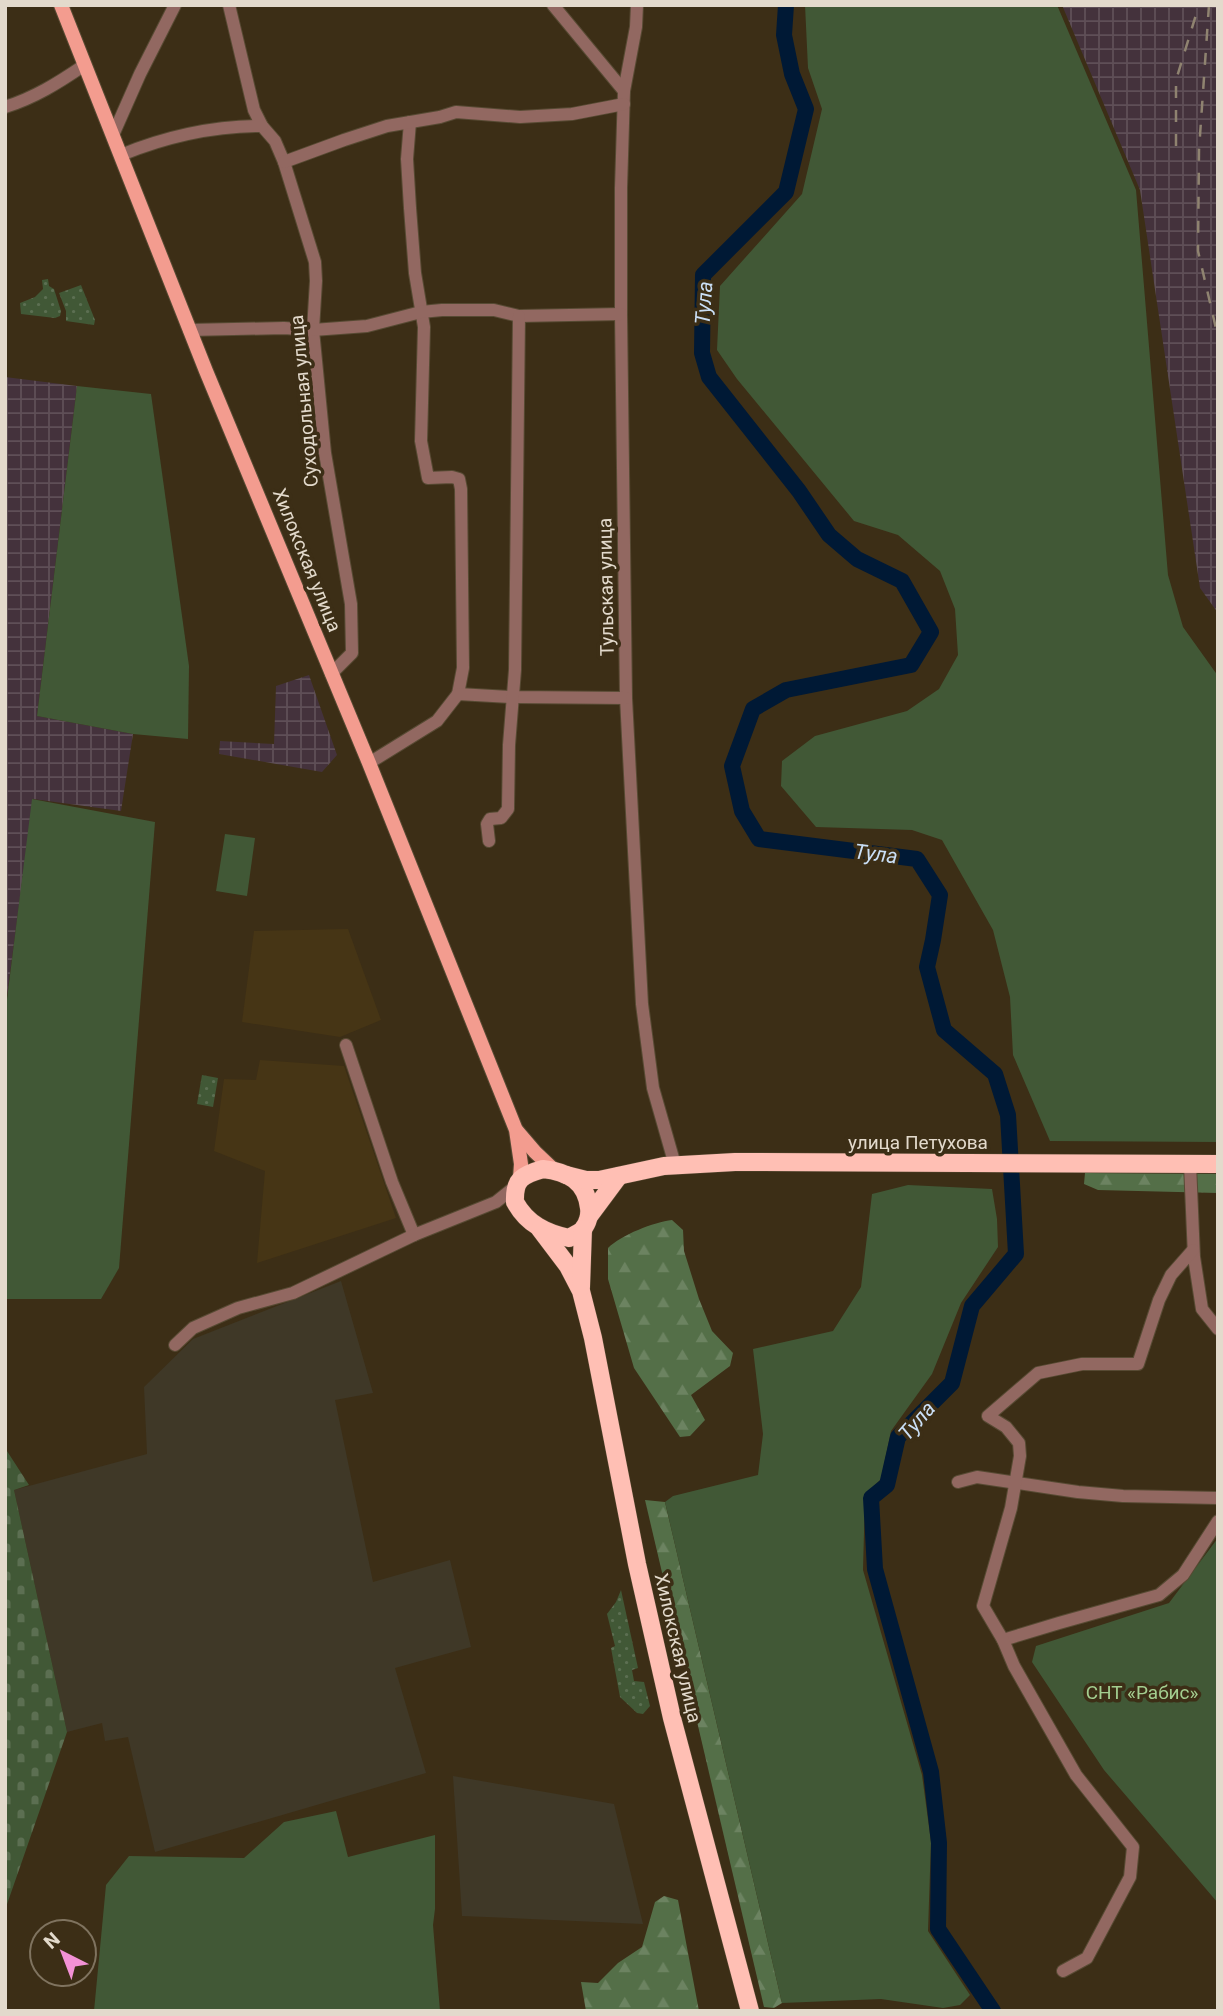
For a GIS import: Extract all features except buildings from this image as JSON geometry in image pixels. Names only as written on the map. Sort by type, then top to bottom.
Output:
[{"type":"highway","name":"улица Петухова","points":[[560,1172],[586,1180],[599,1180],[664,1166],[735,1162],[1218,1164]]},
{"type":"highway","points":[[581,1291],[586,1222],[586,1191],[578,1182],[560,1172],[543,1169],[528,1173],[518,1182],[514,1202],[528,1220],[540,1229],[569,1238],[586,1222],[619,1176]]},
{"type":"highway","points":[[540,1229],[568,1266],[581,1291]]},
{"type":"highway","name":"Хилокская улица","points":[[581,1291],[593,1338],[637,1564],[672,1718],[750,2011]]},
{"type":"main road","name":"Хилокская улица","points":[[61,5],[83,66],[97,94],[190,330],[369,763],[516,1130]]},
{"type":"main road","points":[[516,1130],[535,1152],[560,1172]]},
{"type":"main road","points":[[516,1130],[521,1164],[518,1182]]},
{"type":"street","points":[[113,135],[174,5]]},
{"type":"street","name":"Суходольная улица","points":[[229,5],[254,110],[262,126],[275,141],[284,162],[314,262],[316,281],[313,330],[325,453],[351,604],[353,633],[352,653],[331,674]]},
{"type":"street","points":[[284,162],[344,139],[456,112],[533,116],[572,114],[624,98],[553,5]]},
{"type":"street","name":"Тульская улица","points":[[638,5],[624,98],[621,314],[626,698],[642,1004],[653,1087],[675,1165]]},
{"type":"street","points":[[5,107],[51,88],[83,66]]},
{"type":"street","points":[[369,763],[438,721],[458,694],[463,668],[461,489],[459,479],[428,478],[421,440],[424,327],[415,273],[410,208],[407,159],[410,122]]},
{"type":"street","points":[[121,155],[144,146],[207,130],[262,126]]},
{"type":"street","points":[[190,330],[313,330],[367,326],[421,312],[466,309],[494,310],[519,316],[621,314]]},
{"type":"street","points":[[489,841],[487,824],[490,818],[501,818],[508,809],[515,670],[519,316]]},
{"type":"street","points":[[458,694],[626,698]]},
{"type":"street","points":[[345,1045],[391,1182],[414,1235]]},
{"type":"street","points":[[1190,1164],[1194,1250],[1202,1309],[1218,1329]]},
{"type":"street","points":[[175,1345],[193,1328],[238,1308],[293,1293],[414,1235],[496,1202],[518,1182]]},
{"type":"street","points":[[496,1202],[519,1209]]},
{"type":"street","points":[[1063,1971],[1087,1958],[1130,1877],[1133,1847],[1076,1775],[983,1606],[1002,1545],[1020,1456],[1019,1443],[1006,1427],[988,1416],[1038,1373],[1082,1364],[1138,1364],[1150,1323],[1167,1283],[1194,1250]]},
{"type":"street","points":[[958,1482],[977,1476],[1078,1492],[1218,1498]]},
{"type":"street","points":[[1003,1640],[1159,1595],[1183,1575],[1218,1521]]},
{"type":"shaded area","points":[[1062,5],[1218,5],[1218,613],[1200,588],[1140,190]]},
{"type":"shaded area","points":[[5,377],[77,386],[37,716],[133,734],[121,811],[33,799],[5,1011]]},
{"type":"shaded area","points":[[309,675],[337,755],[322,772],[219,754],[220,741],[274,744],[276,686]]},
{"type":"shaded area","points":[[348,929],[381,1020],[340,1037],[242,1022],[254,931]]},
{"type":"shaded area","points":[[260,1060],[344,1066],[396,1218],[257,1263],[265,1171],[214,1151],[224,1079],[256,1080]]},
{"type":"shaded area","points":[[341,1281],[373,1393],[335,1400],[373,1582],[450,1560],[471,1647],[395,1668],[426,1773],[155,1852],[128,1737],[105,1741],[102,1723],[67,1732],[14,1490],[147,1454],[144,1387],[193,1339]]},
{"type":"shaded area","points":[[453,1776],[614,1804],[643,1924],[462,1916]]},
{"type":"green space","points":[[805,5],[1057,5],[1136,190],[1168,575],[1183,627],[1218,676],[1218,1142],[1050,1141],[1013,1055],[1010,997],[993,930],[942,840],[912,830],[816,827],[781,786],[782,761],[815,736],[907,711],[939,689],[958,655],[955,609],[940,571],[898,535],[854,521],[737,379],[717,350],[720,286],[802,194],[822,109],[808,68]]},
{"type":"green space","points":[[48,279],[49,286],[54,289],[60,316],[55,318],[21,314],[20,303],[35,297],[43,289],[42,280]]},
{"type":"green space","points":[[81,285],[95,320],[94,325],[66,321],[66,311],[59,293]]},
{"type":"green space","points":[[77,386],[151,394],[189,666],[188,739],[133,734],[37,716]]},
{"type":"green space","points":[[32,799],[155,822],[119,1268],[101,1299],[5,1299],[5,1015]]},
{"type":"green space","points":[[225,834],[255,838],[247,896],[216,891]]},
{"type":"green space","points":[[202,1075],[218,1078],[213,1107],[197,1104]]},
{"type":"green space","points":[[1085,1173],[1218,1174],[1218,1193],[1098,1190],[1084,1184]]},
{"type":"green space","points":[[908,1185],[992,1189],[997,1219],[998,1247],[961,1303],[932,1374],[891,1431],[881,1479],[865,1495],[863,1570],[922,1775],[931,1842],[928,1931],[970,1995],[960,2005],[943,2008],[881,1999],[782,2003],[665,1502],[673,1496],[758,1475],[763,1434],[753,1349],[833,1331],[861,1287],[872,1194]]},
{"type":"green space","points":[[672,1220],[683,1230],[684,1251],[712,1331],[733,1353],[730,1366],[691,1395],[705,1420],[690,1436],[680,1437],[634,1368],[608,1279],[608,1248],[638,1230]]},
{"type":"green space","points":[[5,1448],[29,1485],[14,1490],[67,1732],[5,1910]]},
{"type":"green space","points":[[645,1500],[665,1502],[782,2003],[774,2008],[764,2007]]},
{"type":"green space","name":"СНТ «Рабис»","points":[[1218,1538],[1218,1903],[1104,1770],[1032,1662],[1036,1646],[1169,1603]]},
{"type":"green space","points":[[621,1590],[638,1668],[632,1670],[634,1681],[644,1682],[650,1706],[643,1714],[637,1713],[620,1697],[611,1648],[615,1646],[607,1614]]},
{"type":"green space","points":[[336,1811],[348,1857],[435,1835],[433,1925],[440,2011],[94,2011],[106,1885],[129,1856],[244,1858],[284,1822]]},
{"type":"green space","points":[[664,1896],[678,1900],[699,2011],[586,2011],[581,1982],[598,1983],[618,1963],[642,1947],[655,1902]]},
{"type":"waterway","name":"Тула","points":[[786,5],[784,35],[792,74],[806,109],[786,192],[703,275],[702,353],[709,377],[799,491],[829,535],[857,559],[902,581],[931,632],[911,665],[786,690],[753,709],[732,766],[742,811],[759,839],[917,859],[940,895],[927,967],[944,1030],[995,1074],[1008,1115],[1016,1254],[972,1306],[952,1383],[898,1437],[887,1485],[871,1498],[875,1569],[931,1772],[939,1843],[938,1929],[993,2011]]},
{"type":"railway","points":[[1176,146],[1176,80],[1199,5]]},
{"type":"railway","points":[[1209,5],[1199,150],[1198,251],[1218,337]]}]
